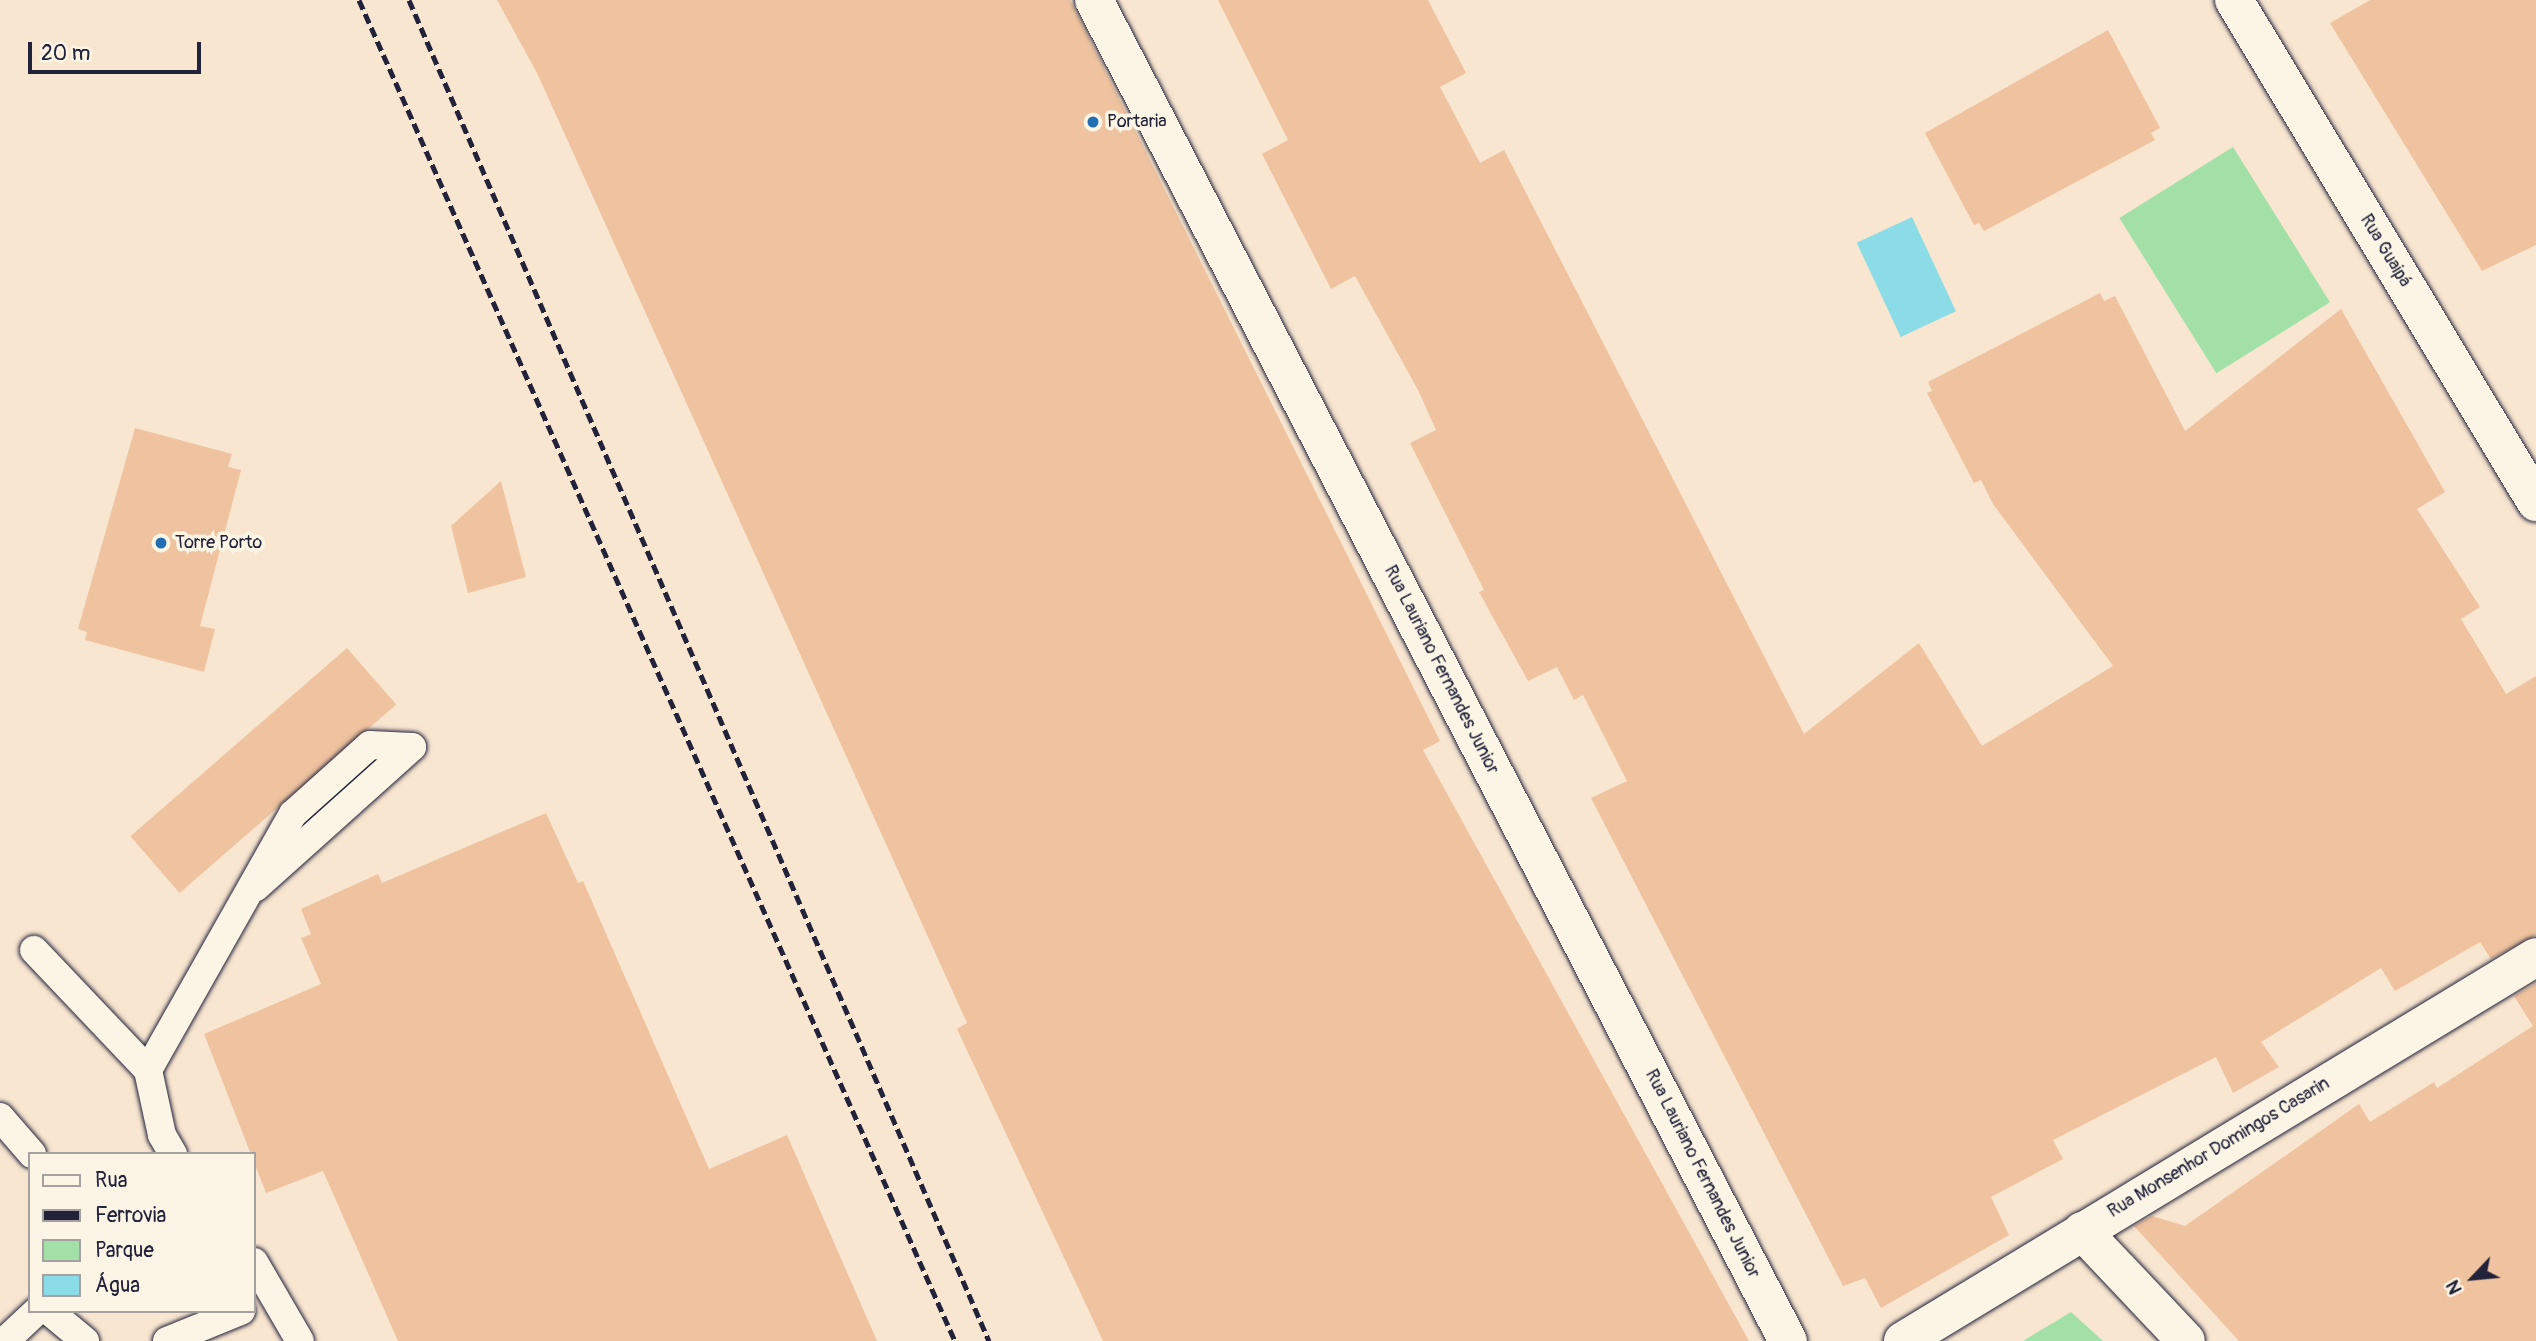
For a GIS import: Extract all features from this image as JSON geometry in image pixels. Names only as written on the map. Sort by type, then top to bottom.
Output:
[{"type":"street","name":"Rua Lauriano Fernandes Junior","points":[[1094,0],[1788,1341]]},
{"type":"street","name":"Rua Guaipá","points":[[2234,0],[2536,502]]},
{"type":"street","name":"Rua Monsenhor Domingos Casarin","points":[[1903,1341],[2536,957]]},
{"type":"street","points":[[2082,1231],[2186,1341]]},
{"type":"lane","points":[[148,1070],[302,805],[370,745],[412,747],[256,887]]},
{"type":"lane","points":[[34,950],[148,1070],[162,1135],[172,1152]]},
{"type":"lane","points":[[0,1117],[30,1152]]},
{"type":"lane","points":[[256,1269],[265,1302],[300,1341]]},
{"type":"lane","points":[[5,1341],[35,1313]]},
{"type":"lane","points":[[51,1313],[85,1341]]},
{"type":"lane","points":[[167,1341],[236,1313]]},
{"type":"green space","points":[[2233,147],[2330,302],[2216,373],[2119,218]]},
{"type":"green space","points":[[2071,1312],[2103,1341],[2023,1341]]},
{"type":"water","points":[[1912,217],[1956,311],[1901,337],[1857,243]]},
{"type":"building","points":[[497,0],[1070,0],[1440,741],[1423,750],[1749,1341],[1103,1341],[957,1029],[967,1023],[537,73]]},
{"type":"building","points":[[1218,0],[1428,0],[1466,73],[1440,87],[1480,163],[1504,150],[1804,734],[1919,643],[1982,746],[2113,666],[1993,504],[1981,480],[1974,483],[1927,393],[1932,391],[1928,382],[2100,293],[2104,301],[2115,296],[2185,431],[2341,309],[2445,492],[2417,509],[2480,607],[2461,619],[2506,694],[2536,676],[2536,935],[2491,959],[2480,942],[2395,991],[2381,968],[2261,1042],[2279,1067],[2233,1093],[2216,1057],[2053,1140],[2063,1159],[1991,1197],[2009,1235],[1881,1308],[1865,1278],[1843,1286],[1591,798],[1627,781],[1583,695],[1574,700],[1557,667],[1528,681],[1479,592],[1484,590],[1410,443],[1436,430],[1418,390],[1355,276],[1331,289],[1262,154],[1288,140]]},
{"type":"building","points":[[2370,0],[2536,0],[2536,245],[2482,271],[2330,23]]},
{"type":"building","points":[[2108,30],[2160,128],[2151,133],[2155,140],[1984,231],[1979,223],[1974,225],[1925,133]]},
{"type":"building","name":"Torre Porto","points":[[135,428],[232,454],[228,467],[241,470],[200,626],[215,629],[204,672],[85,640],[87,632],[78,629]]},
{"type":"building","points":[[501,481],[526,577],[468,593],[451,526]]},
{"type":"building","points":[[347,648],[396,705],[180,893],[130,836]]},
{"type":"building","points":[[546,813],[578,883],[583,881],[709,1169],[787,1135],[877,1341],[398,1341],[323,1171],[266,1193],[256,1167],[256,1152],[250,1152],[204,1034],[321,984],[301,938],[311,934],[301,909],[378,874],[382,883]]},
{"type":"building","points":[[2536,983],[2536,1341],[2239,1341],[2134,1226],[2152,1216],[2185,1226],[2359,1104],[2370,1122],[2434,1082],[2437,1088],[2533,1026],[2514,996]]},
{"type":"railway","points":[[359,0],[955,1341]]},
{"type":"railway","points":[[409,0],[989,1341]]},
{"type":"place","name":"Portaria","points":[[1093,122]]},
{"type":"place","name":"Torre Porto","points":[[161,543]]}]
